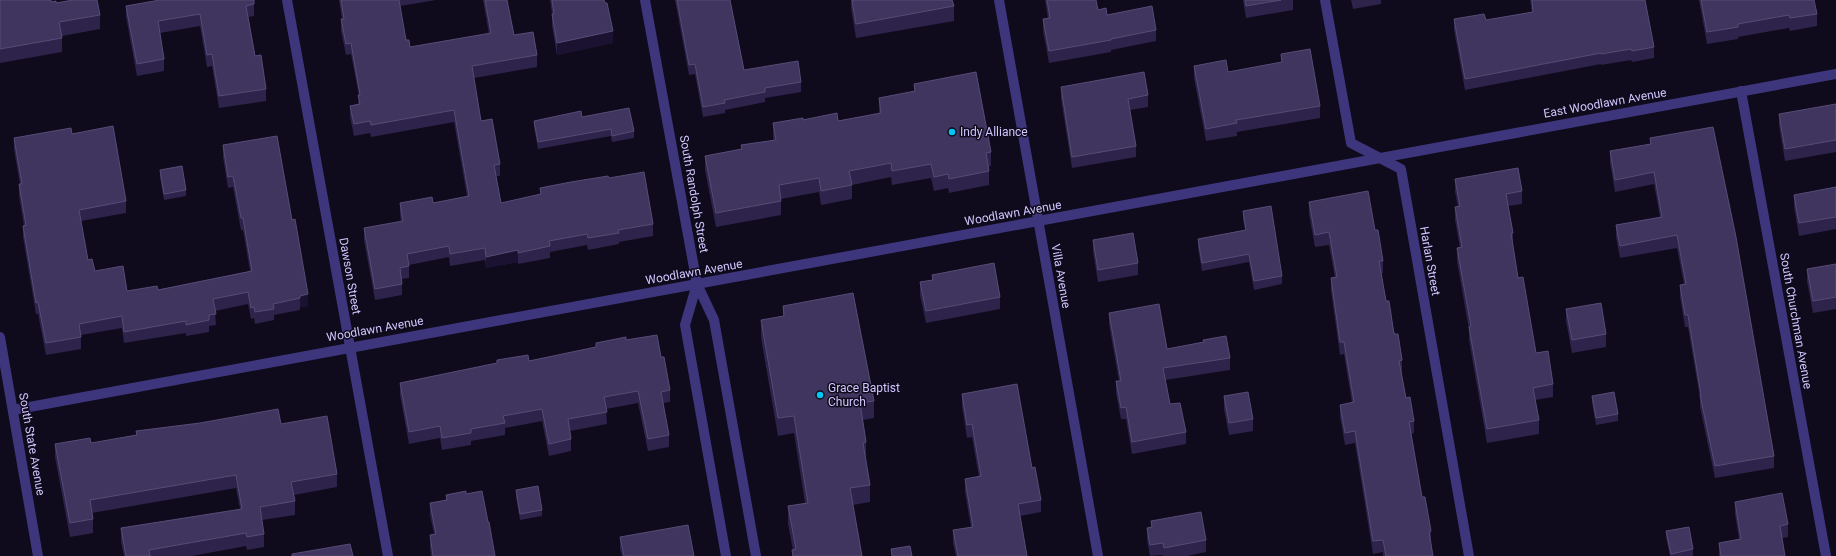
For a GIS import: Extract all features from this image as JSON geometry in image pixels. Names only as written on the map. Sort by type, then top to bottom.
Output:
[{"type":"street","name":"Dawson Street","points":[[287,0],[388,556]]},
{"type":"street","name":"South Randolph Street","points":[[645,0],[697,284],[714,320],[756,556]]},
{"type":"street","name":"Villa Avenue","points":[[998,0],[1098,556]]},
{"type":"street","name":"Harlan Street","points":[[1325,0],[1351,143],[1401,169],[1469,556]]},
{"type":"street","name":"East Woodlawn Avenue","points":[[1379,157],[1836,74]]},
{"type":"street","name":"South Churchman Avenue","points":[[1741,91],[1826,556]]},
{"type":"street","name":"Woodlawn Avenue","points":[[13,410],[1038,222],[1379,157]]},
{"type":"street","points":[[697,284],[684,325],[726,556]]},
{"type":"street","name":"South State Avenue","points":[[0,337],[38,556]]},
{"type":"building","points":[[0,0],[51,0],[51,2],[56,1],[56,3],[73,0],[97,0],[100,15],[59,22],[62,38],[0,49]]},
{"type":"building","points":[[160,0],[254,0],[254,4],[246,6],[255,56],[261,55],[266,89],[219,96],[212,54],[207,55],[200,14],[158,21],[164,59],[137,64],[126,6]]},
{"type":"building","points":[[341,0],[399,0],[406,40],[409,40],[410,47],[491,33],[485,0],[507,0],[514,35],[533,32],[537,55],[472,66],[481,121],[492,119],[500,164],[494,165],[501,203],[541,194],[540,188],[608,176],[609,178],[644,172],[653,224],[618,230],[619,233],[588,238],[587,234],[549,241],[550,246],[518,253],[518,250],[486,257],[485,248],[450,254],[449,246],[407,254],[409,266],[400,268],[402,284],[375,289],[364,228],[403,221],[400,203],[432,197],[433,203],[469,196],[454,110],[371,125],[370,121],[354,124],[350,106],[360,104],[358,95],[360,95],[351,43],[346,44],[341,19],[344,19]]},
{"type":"building","points":[[552,0],[604,0],[605,3],[607,3],[613,31],[557,43],[552,14],[554,14]]},
{"type":"building","points":[[677,0],[730,0],[744,70],[798,61],[801,82],[765,88],[765,92],[724,100],[725,103],[703,107],[695,64],[689,65]]},
{"type":"building","points":[[852,0],[952,0],[954,6],[856,24]]},
{"type":"building","points":[[1047,0],[1096,0],[1098,10],[1106,8],[1107,15],[1152,6],[1156,30],[1049,51],[1043,19],[1050,18]]},
{"type":"building","points":[[1245,0],[1281,0],[1246,6]]},
{"type":"building","points":[[1532,0],[1645,0],[1654,47],[1632,51],[1631,49],[1601,53],[1465,79],[1454,19],[1484,14],[1486,20],[1533,12]]},
{"type":"building","points":[[1701,0],[1814,0],[1817,14],[1790,18],[1789,15],[1738,24],[1738,27],[1707,32]]},
{"type":"building","points":[[1310,49],[1320,106],[1236,120],[1237,123],[1206,129],[1194,66],[1226,60],[1228,72],[1282,62],[1281,54]]},
{"type":"building","points":[[976,72],[991,152],[986,153],[989,171],[949,179],[948,174],[934,177],[931,164],[892,171],[891,163],[849,171],[852,185],[821,191],[819,178],[779,185],[781,201],[716,213],[705,156],[742,149],[741,145],[776,140],[773,123],[803,118],[803,120],[837,113],[838,121],[881,113],[879,98],[915,91],[914,84]]},
{"type":"building","points":[[1144,72],[1148,95],[1128,99],[1136,146],[1072,157],[1061,87]]},
{"type":"building","points":[[1836,104],[1836,140],[1785,149],[1779,114]]},
{"type":"building","points":[[629,108],[634,131],[612,136],[611,129],[538,142],[534,121],[581,111],[582,117]]},
{"type":"building","points":[[113,126],[126,201],[79,210],[88,260],[92,259],[95,271],[123,266],[127,291],[157,286],[158,290],[252,271],[243,218],[241,218],[233,176],[228,177],[223,145],[277,136],[292,220],[295,219],[308,294],[300,296],[300,298],[273,304],[274,309],[255,312],[254,307],[251,308],[248,292],[213,299],[216,314],[209,315],[209,320],[186,325],[186,321],[124,332],[122,316],[79,324],[81,337],[46,343],[38,302],[36,303],[23,226],[26,225],[19,184],[22,184],[14,138],[71,128],[72,134]]},
{"type":"building","points":[[1713,127],[1736,237],[1774,456],[1715,466],[1700,395],[1688,315],[1685,315],[1680,285],[1686,284],[1677,235],[1620,246],[1616,225],[1662,217],[1654,172],[1615,180],[1610,151],[1651,144],[1650,138]]},
{"type":"building","points":[[182,166],[186,190],[164,194],[160,170]]},
{"type":"building","points":[[1518,168],[1522,191],[1506,194],[1513,233],[1511,233],[1518,278],[1523,277],[1536,353],[1548,351],[1553,384],[1533,388],[1539,420],[1487,429],[1457,248],[1462,247],[1455,207],[1460,206],[1455,179]]},
{"type":"building","points":[[1836,187],[1836,217],[1799,223],[1794,195]]},
{"type":"building","points":[[1368,191],[1375,230],[1378,230],[1383,261],[1379,261],[1386,301],[1389,301],[1394,334],[1398,334],[1402,360],[1399,361],[1406,398],[1410,397],[1414,421],[1409,422],[1422,497],[1425,497],[1431,531],[1429,532],[1433,556],[1386,556],[1383,540],[1373,541],[1355,431],[1345,433],[1340,405],[1354,402],[1344,342],[1340,342],[1331,278],[1337,277],[1329,232],[1315,235],[1309,202]]},
{"type":"building","points":[[1271,206],[1282,276],[1254,281],[1249,254],[1202,263],[1198,239],[1246,230],[1243,211]]},
{"type":"building","points":[[1133,233],[1138,263],[1098,270],[1093,240]]},
{"type":"building","points":[[994,263],[1000,297],[926,311],[920,282],[933,280],[932,275]]},
{"type":"building","points":[[1836,264],[1836,297],[1813,301],[1807,269]]},
{"type":"building","points":[[853,293],[874,401],[860,403],[866,442],[863,443],[870,485],[850,488],[862,556],[793,556],[792,550],[796,549],[788,506],[808,503],[794,416],[778,418],[761,320],[784,316],[783,306]]},
{"type":"building","points":[[1601,303],[1606,334],[1572,340],[1566,309]]},
{"type":"building","points":[[1159,304],[1167,349],[1226,336],[1230,358],[1163,368],[1170,404],[1180,403],[1186,432],[1132,442],[1126,407],[1121,408],[1116,381],[1121,381],[1109,313]]},
{"type":"building","points":[[657,335],[661,357],[664,357],[670,390],[661,392],[669,435],[648,439],[638,391],[604,397],[607,412],[568,419],[571,439],[549,444],[542,409],[503,416],[505,423],[471,429],[471,433],[442,438],[440,426],[409,432],[400,383],[497,363],[497,360],[528,355],[529,361],[596,347],[596,343],[626,337],[626,340]]},
{"type":"building","points":[[1017,384],[1032,468],[1035,467],[1041,500],[1018,504],[1027,556],[958,556],[953,530],[973,527],[965,479],[981,476],[972,424],[967,425],[962,394]]},
{"type":"building","points":[[1248,392],[1253,419],[1229,423],[1224,396]]},
{"type":"building","points":[[1614,392],[1618,414],[1596,418],[1592,396]]},
{"type":"building","points":[[278,409],[281,424],[327,416],[337,474],[291,482],[295,501],[260,507],[264,534],[247,537],[246,533],[149,550],[150,556],[126,556],[121,528],[242,509],[236,475],[90,500],[93,519],[70,523],[55,444],[90,438],[91,443],[137,435],[136,431],[200,423]]},
{"type":"building","points":[[538,486],[542,510],[520,514],[516,490]]},
{"type":"building","points":[[466,491],[466,494],[482,491],[495,556],[433,556],[430,535],[436,534],[430,503],[447,500],[446,495]]},
{"type":"building","points":[[1782,493],[1788,524],[1780,526],[1785,556],[1721,556],[1719,543],[1741,539],[1735,502]]},
{"type":"building","points":[[1201,512],[1206,540],[1164,548],[1163,543],[1150,545],[1147,528],[1152,527],[1151,521]]},
{"type":"building","points":[[688,525],[694,556],[624,556],[620,537]]},
{"type":"building","points":[[1689,527],[1693,549],[1671,554],[1666,531]]},
{"type":"building","points":[[350,544],[353,556],[292,556],[292,554]]},
{"type":"building","points":[[910,546],[912,556],[892,556],[891,549]]},
{"type":"place","name":"Indy Alliance","points":[[952,132]]},
{"type":"place","name":"Grace Baptist Church","points":[[820,395]]}]
